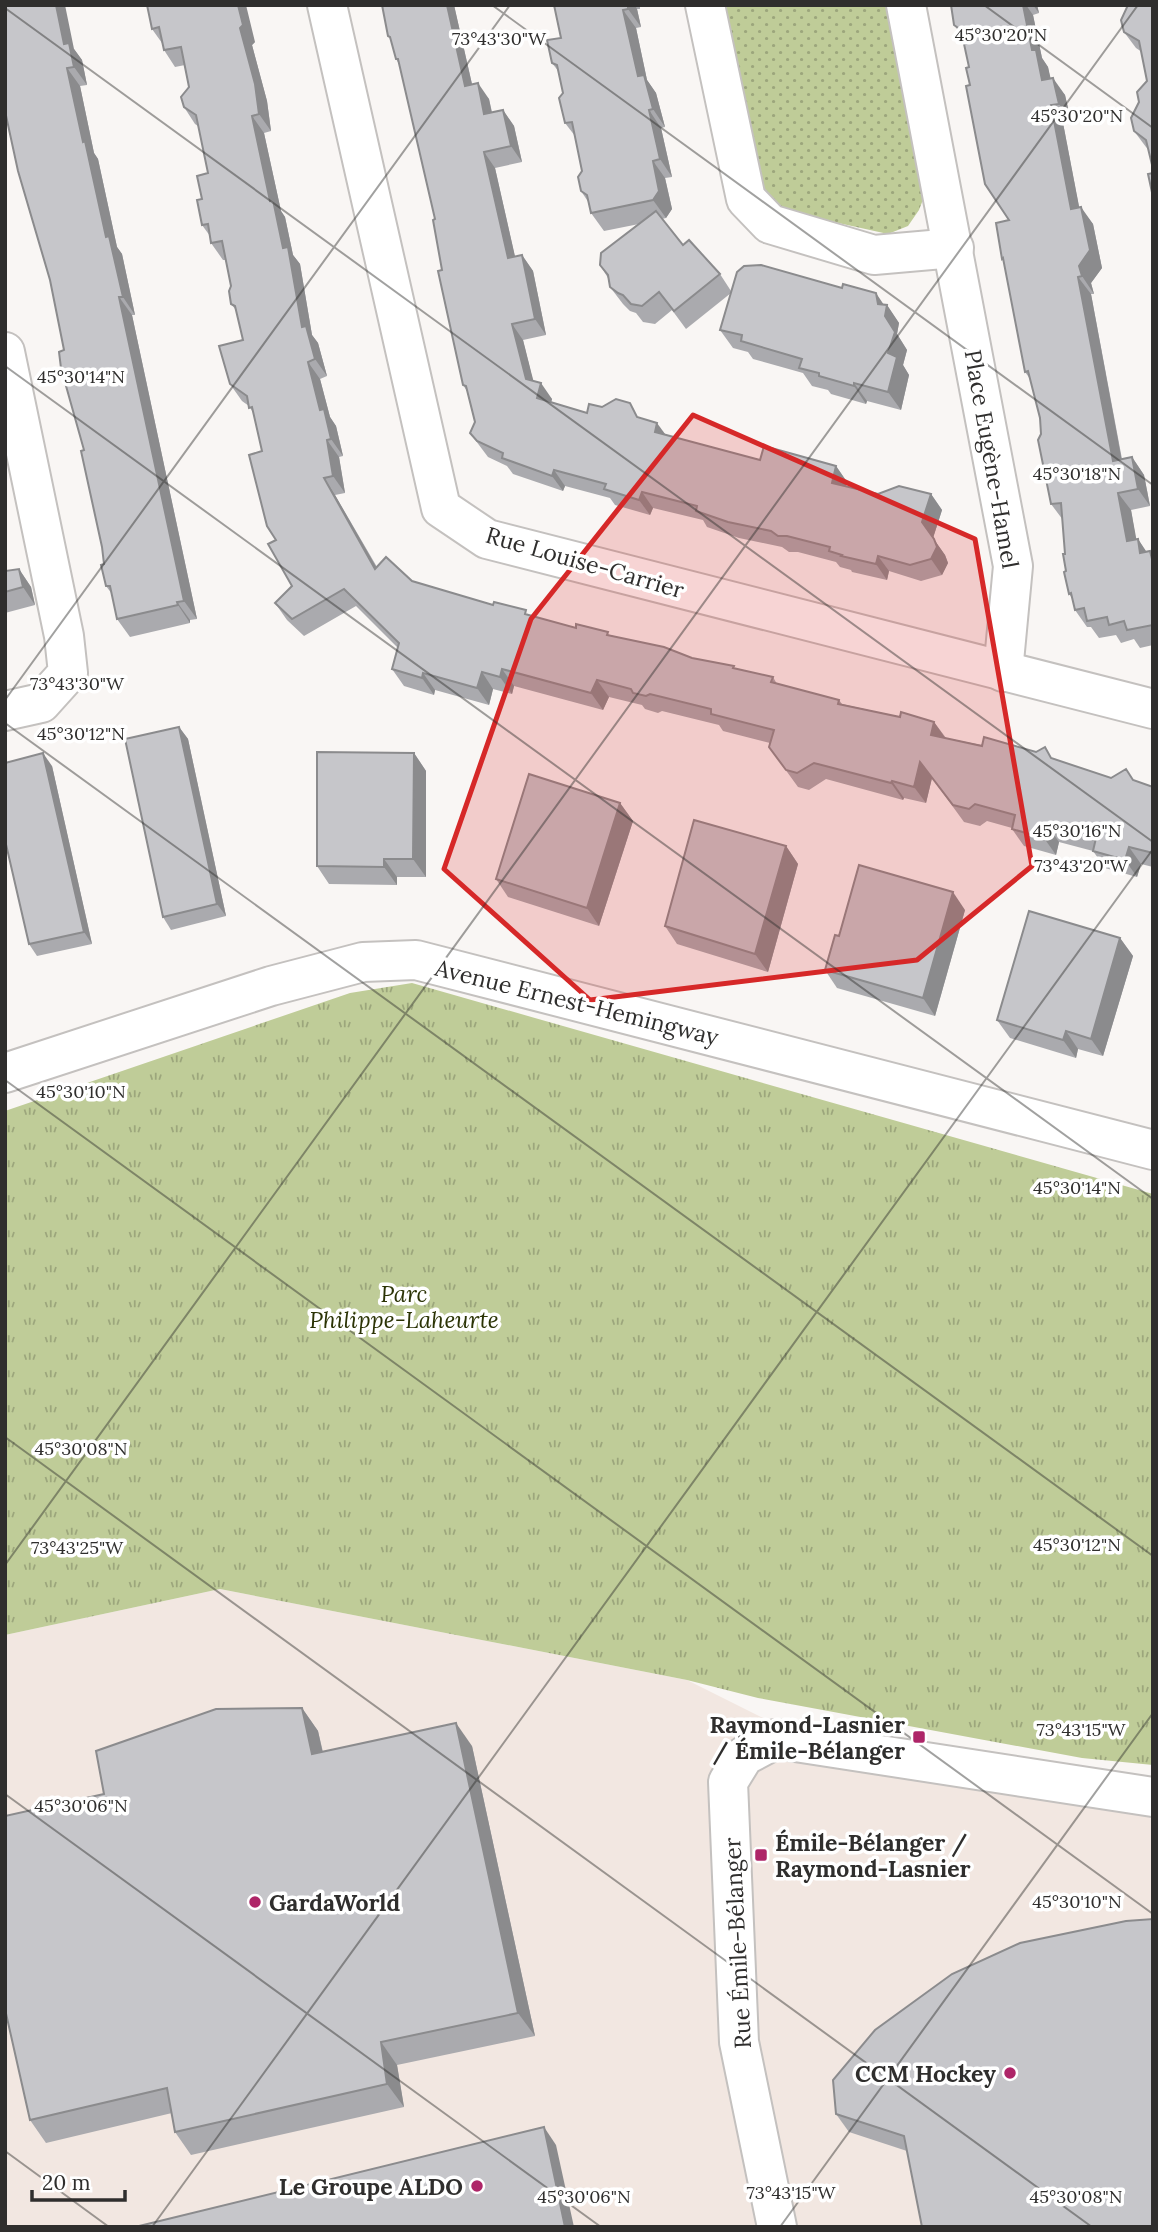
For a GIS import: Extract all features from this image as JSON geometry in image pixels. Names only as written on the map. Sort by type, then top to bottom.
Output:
[{"type":"street","name":"Rue Louise-Carrier","points":[[327,5],[442,508],[487,538],[1153,709]]},
{"type":"street","points":[[705,5],[746,199],[771,224],[874,255],[954,248]]},
{"type":"street","name":"Place Eugène-Hamel","points":[[906,5],[1013,566],[1003,672]]},
{"type":"street","points":[[5,352],[64,636],[68,673],[41,703],[5,711]]},
{"type":"street","name":"Avenue Ernest-Hemingway","points":[[5,1073],[271,986],[363,962],[416,960],[1153,1150]]},
{"type":"street","name":"Rue Émile-Bélanger","points":[[777,2227],[739,2042],[728,1782],[744,1756],[776,1739],[1153,1797]]},
{"type":"highlighted area","points":[[693,415],[975,539],[1032,866],[917,960],[590,1000],[444,869],[531,619]]},
{"type":"shaded area","points":[[220,1589],[687,1680],[861,1767],[1153,1811],[1153,2227],[5,2227],[5,1635]]},
{"type":"green space","points":[[721,5],[889,5],[927,189],[919,210],[908,226],[888,234],[784,211],[760,188]]},
{"type":"green space","name":"Parc Philippe-Laheurte","points":[[412,983],[1153,1194],[1153,1765],[1082,1758],[758,1698],[687,1680],[220,1589],[5,1635],[5,1111],[350,993]]},
{"type":"building","points":[[5,5],[56,5],[64,44],[69,43],[74,67],[67,68],[106,237],[109,236],[123,297],[119,297],[184,601],[177,602],[178,605],[117,619],[110,586],[106,586],[101,565],[104,564],[102,547],[81,451],[84,450],[61,368],[59,352],[64,350],[50,280],[18,171],[5,111]]},
{"type":"building","points":[[147,5],[238,5],[243,25],[240,28],[255,84],[259,114],[252,116],[270,201],[273,200],[283,248],[288,247],[302,327],[306,326],[315,359],[308,362],[320,410],[324,409],[331,439],[327,440],[333,476],[324,478],[375,569],[386,557],[412,581],[493,605],[494,602],[526,610],[525,614],[576,628],[576,624],[608,632],[607,635],[664,647],[692,658],[773,677],[771,682],[839,700],[838,704],[900,717],[901,712],[934,722],[931,735],[982,746],[984,737],[1036,752],[1045,747],[1051,758],[1111,778],[1126,769],[1133,780],[1153,787],[1153,853],[1129,847],[1125,860],[1093,851],[1096,838],[1047,825],[1044,838],[1012,829],[1015,815],[975,804],[969,809],[953,805],[920,762],[914,787],[814,763],[797,773],[786,770],[769,747],[774,730],[711,714],[711,709],[650,694],[646,696],[633,693],[631,689],[597,680],[591,693],[502,669],[500,677],[482,672],[477,688],[423,673],[422,678],[392,669],[399,643],[344,589],[292,619],[275,603],[292,586],[268,544],[276,540],[267,526],[249,455],[262,451],[252,407],[249,408],[247,396],[230,384],[219,346],[243,340],[235,306],[231,304],[231,286],[222,241],[211,243],[208,224],[202,225],[197,200],[202,199],[197,176],[208,173],[196,115],[184,107],[181,97],[189,87],[181,47],[164,50],[159,27],[152,29]]},
{"type":"building","points":[[382,5],[447,5],[465,86],[478,83],[484,114],[503,110],[511,146],[484,152],[508,258],[522,255],[535,319],[512,324],[526,379],[541,383],[537,398],[587,413],[589,404],[602,407],[616,399],[630,403],[637,417],[657,423],[655,432],[760,460],[764,446],[793,454],[836,466],[832,483],[878,494],[899,486],[931,494],[922,522],[937,547],[931,559],[910,565],[878,556],[876,564],[841,556],[829,551],[830,547],[778,536],[771,531],[728,522],[696,511],[697,506],[642,492],[639,500],[604,489],[606,484],[554,470],[552,476],[502,458],[503,453],[477,441],[470,433],[475,422],[466,386],[463,385],[438,271],[442,270],[433,220],[435,219],[398,59],[388,36]]},
{"type":"building","points":[[554,5],[628,5],[628,9],[623,10],[638,76],[644,75],[653,109],[649,110],[660,159],[653,161],[659,191],[653,200],[591,213],[587,195],[581,191],[578,177],[582,171],[572,122],[565,123],[559,98],[563,93],[557,65],[552,63],[547,40],[561,38]]},
{"type":"building","points":[[951,5],[1023,5],[1032,50],[1036,50],[1042,80],[1053,78],[1059,104],[1051,105],[1071,209],[1081,207],[1090,250],[1079,266],[1082,276],[1078,277],[1113,461],[1132,457],[1138,489],[1118,493],[1127,541],[1138,539],[1140,553],[1150,551],[1153,563],[1153,625],[1127,630],[1124,621],[1109,625],[1107,617],[1087,621],[1084,608],[1075,610],[1071,593],[1069,594],[1064,572],[1061,503],[1051,504],[1038,440],[1041,434],[1040,418],[1028,371],[1025,372],[996,223],[1009,220],[985,184],[966,86],[970,85],[966,68],[969,67],[961,30],[954,25]]},
{"type":"building","points":[[1128,5],[1153,5],[1153,169],[1146,140],[1134,131],[1131,118],[1139,102],[1137,92],[1147,81],[1139,41],[1124,32],[1121,20]]},
{"type":"building","points":[[1153,173],[1153,197],[1148,174]]},
{"type":"building","points":[[656,211],[683,245],[689,240],[720,274],[674,311],[659,292],[642,306],[631,304],[610,287],[608,275],[600,265],[601,253]]},
{"type":"building","points":[[761,265],[842,288],[843,284],[876,293],[878,304],[887,305],[885,316],[895,332],[888,353],[897,357],[888,392],[819,376],[819,373],[799,368],[802,359],[741,341],[742,335],[720,330],[737,272],[744,266]]},
{"type":"building","points":[[19,569],[23,587],[5,592],[5,571]]},
{"type":"building","points":[[179,727],[217,904],[163,917],[125,739]]},
{"type":"building","points":[[317,752],[414,753],[413,859],[384,859],[384,867],[317,866]]},
{"type":"building","points":[[43,753],[84,932],[29,944],[5,840],[5,763]]},
{"type":"building","points":[[529,774],[620,803],[587,908],[496,879]]},
{"type":"building","points":[[694,820],[786,846],[755,954],[665,926]]},
{"type":"building","points":[[859,865],[953,892],[923,998],[825,970],[835,935],[839,936]]},
{"type":"building","points":[[1029,911],[1120,938],[1091,1039],[1066,1031],[1063,1040],[997,1020]]},
{"type":"building","name":"GardaWorld","points":[[302,1708],[312,1754],[456,1723],[518,2013],[381,2042],[387,2084],[175,2132],[167,2088],[30,2120],[5,2009],[5,1816],[104,1794],[96,1751],[216,1709]]},
{"type":"building","name":"CCM Hockey","points":[[1153,1919],[1153,2227],[922,2227],[904,2136],[836,2114],[833,2080],[875,2030],[952,1974],[1020,1943],[1126,1921]]},
{"type":"building","name":"Le Groupe ALDO","points":[[544,2127],[565,2227],[135,2227]]},
{"type":"place","name":"Raymond-Lasnier / Émile-Bélanger","points":[[919,1737]]},
{"type":"place","name":"Émile-Bélanger / Raymond-Lasnier","points":[[761,1855]]},
{"type":"place","name":"GardaWorld","points":[[255,1902]]},
{"type":"place","name":"CCM Hockey","points":[[1010,2073]]},
{"type":"place","name":"Le Groupe ALDO","points":[[477,2186]]}]
